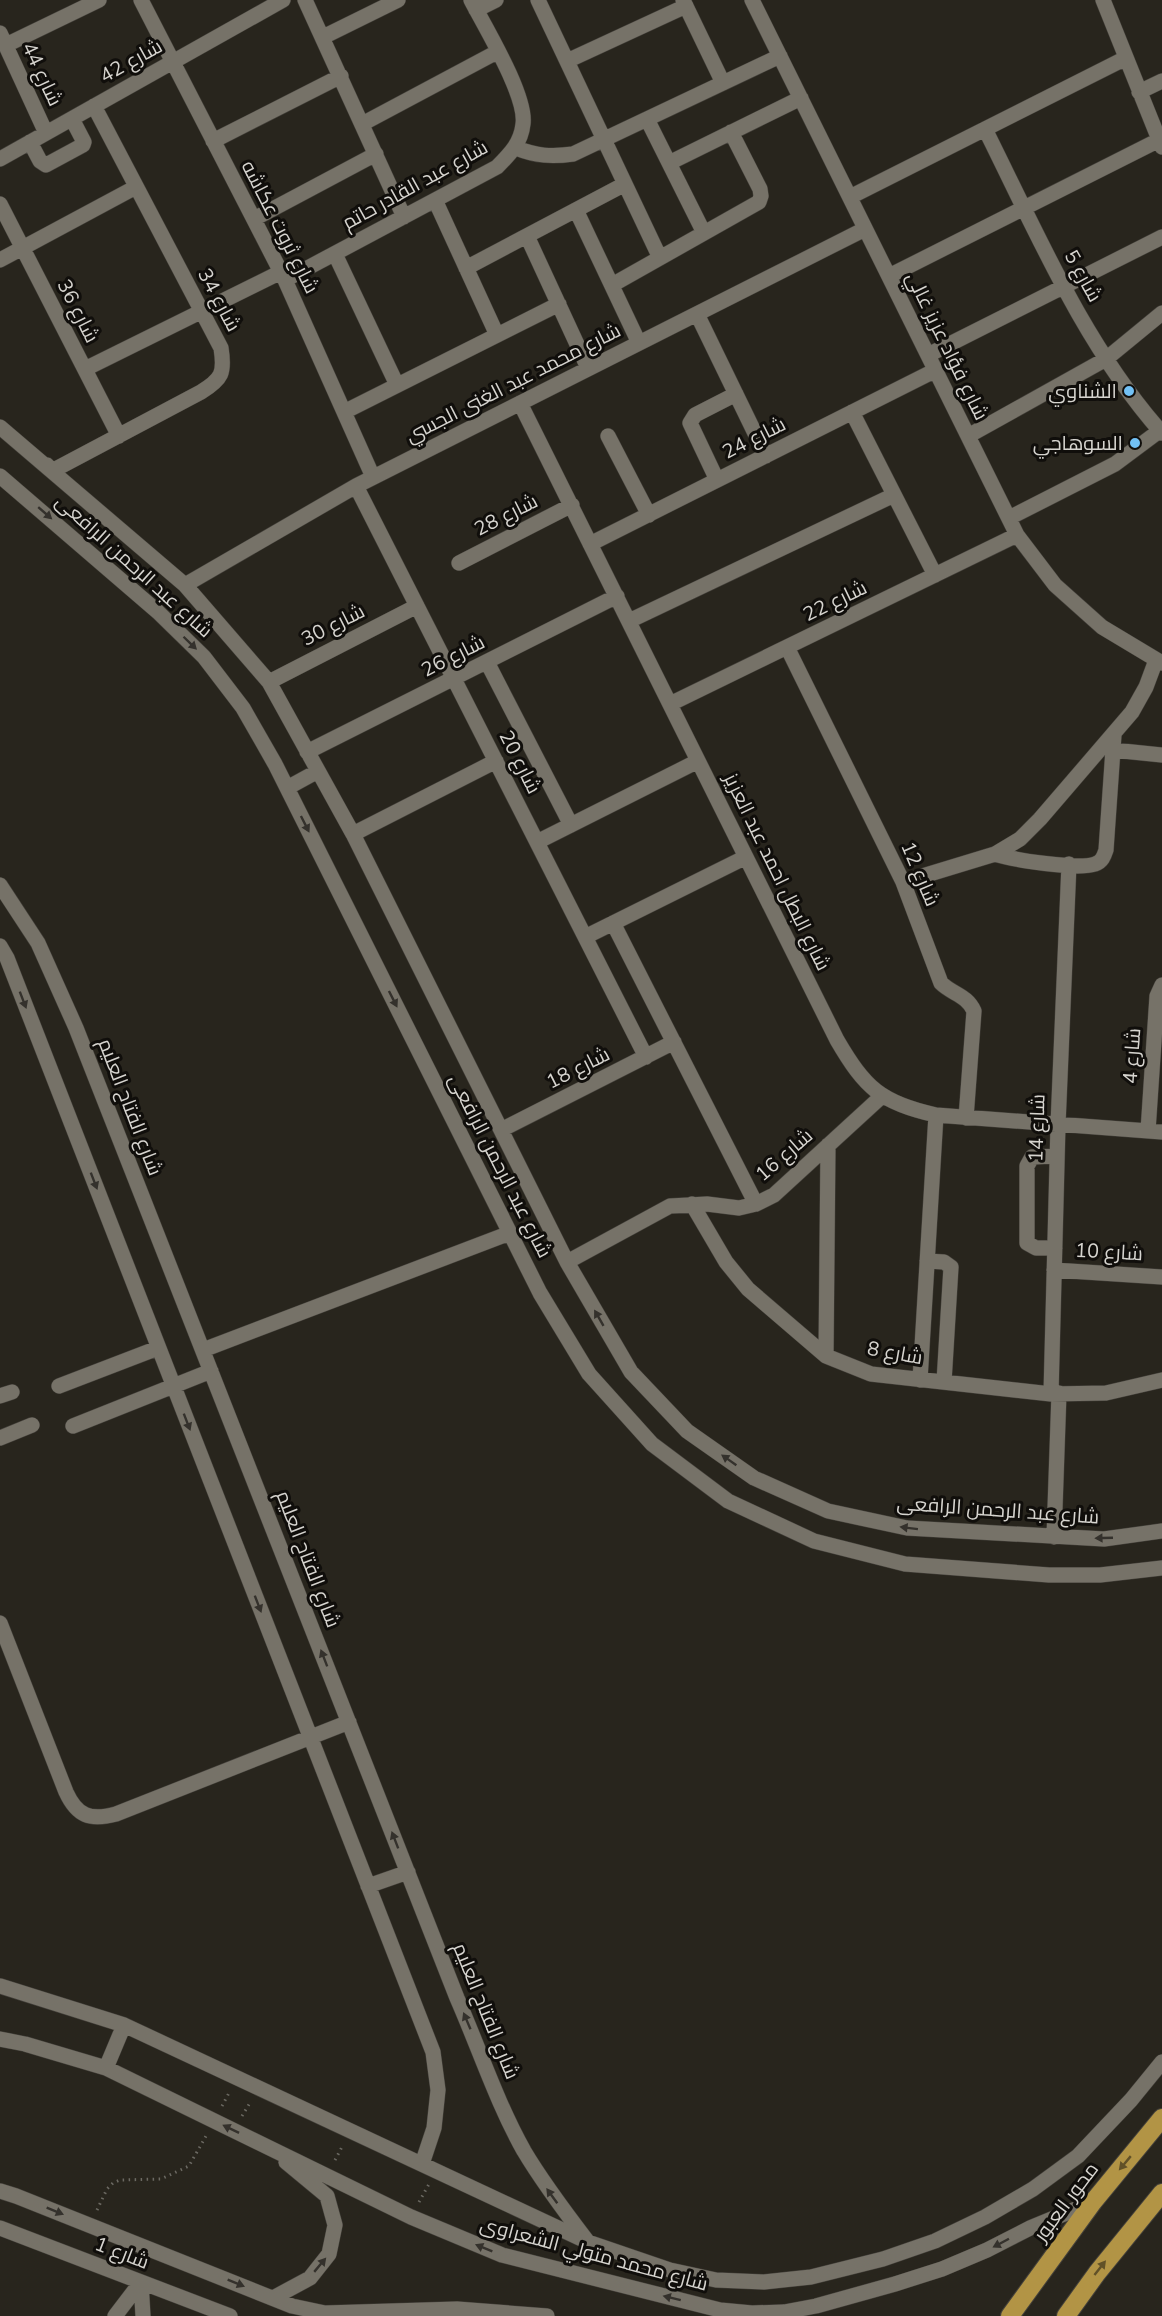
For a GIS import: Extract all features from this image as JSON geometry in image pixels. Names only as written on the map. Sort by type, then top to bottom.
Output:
[{"type":"highway","name":"محور العبور","points":[[1010,2316],[1092,2202],[1162,2118]]},
{"type":"highway","points":[[1066,2316],[1096,2273],[1162,2193]]},
{"type":"street","points":[[3,39],[99,0]]},
{"type":"street","name":"شارع ثروت عكاشه","points":[[141,0],[283,276],[373,477]]},
{"type":"street","name":"شارع 42","points":[[0,159],[283,0]]},
{"type":"street","points":[[305,0],[404,217]]},
{"type":"street","points":[[323,37],[398,0]]},
{"type":"street","points":[[474,5],[496,0]]},
{"type":"street","points":[[538,0],[660,258]]},
{"type":"street","name":"شارع فؤاد عزيز غالي","points":[[752,0],[1017,535],[1055,585],[1102,627],[1159,662]]},
{"type":"street","points":[[889,276],[1160,143],[1126,58],[1108,1]]},
{"type":"street","points":[[567,61],[685,3],[723,83]]},
{"type":"street","name":"شارع عبد القادر حاتم","points":[[85,369],[201,311],[335,254],[498,166],[516,148],[524,123],[519,97],[474,5]]},
{"type":"street","name":"شارع 44","points":[[3,39],[46,133]]},
{"type":"street","points":[[362,124],[497,52]]},
{"type":"street","points":[[516,148],[534,155],[554,157],[573,154],[780,56]]},
{"type":"street","points":[[850,197],[1126,58]]},
{"type":"street","points":[[213,141],[341,76]]},
{"type":"street","points":[[1139,92],[1162,81]]},
{"type":"street","points":[[669,163],[801,98]]},
{"type":"street","name":"شارع 34","points":[[52,471],[216,383],[224,366],[221,348],[94,106]]},
{"type":"street","points":[[30,142],[40,161],[46,165],[70,153],[84,142],[72,118]]},
{"type":"street","points":[[647,119],[704,233]]},
{"type":"street","name":"شارع 5","points":[[985,129],[1064,287],[1106,359],[1161,431]]},
{"type":"street","points":[[612,285],[759,202],[761,196],[731,132]]},
{"type":"street","points":[[254,219],[376,154]]},
{"type":"street","points":[[466,268],[625,184]]},
{"type":"street","points":[[0,260],[136,187]]},
{"type":"street","points":[[435,200],[497,335]]},
{"type":"street","name":"شارع 36","points":[[0,204],[119,436]]},
{"type":"street","points":[[576,210],[639,343]]},
{"type":"street","name":"شارع محمد عبد الغنى الجسي","points":[[185,585],[373,477],[865,229]]},
{"type":"street","points":[[527,236],[588,369]]},
{"type":"street","points":[[928,355],[1162,237]]},
{"type":"street","points":[[335,254],[397,385]]},
{"type":"street","points":[[344,412],[559,304]]},
{"type":"street","points":[[968,436],[1106,359],[1162,313]]},
{"type":"street","points":[[697,314],[766,456]]},
{"type":"street","name":"شارع 24","points":[[590,544],[936,370]]},
{"type":"street","points":[[717,480],[690,423],[691,418],[736,394]]},
{"type":"street","name":"شارع البطل احمد عبد العزيز","points":[[520,403],[855,1071],[882,1096],[908,1108],[936,1115],[1155,1131]]},
{"type":"street","points":[[852,412],[935,575]]},
{"type":"street","name":"شارع عبد الرحمن الرافعى","points":[[0,415],[52,471]]},
{"type":"street","name":"شارع عبد الرحمن الرافعى","points":[[0,427],[185,585],[269,682],[353,834],[567,1262],[631,1372],[687,1431],[754,1478],[828,1511],[908,1528],[1054,1538],[1104,1539],[1162,1531]]},
{"type":"street","points":[[1009,518],[1115,464],[1161,431]]},
{"type":"street","points":[[608,436],[649,515]]},
{"type":"street","name":"شارع عبد الرحمن الرافعى","points":[[0,476],[158,612],[204,657],[243,708],[287,788],[540,1293],[589,1374],[652,1444],[728,1501],[814,1541],[905,1564],[1049,1575],[1100,1575],[1162,1568]]},
{"type":"street","name":"شارع 20","points":[[356,486],[646,1057]]},
{"type":"street","points":[[629,621],[894,495]]},
{"type":"street","name":"شارع 28","points":[[459,563],[572,505]]},
{"type":"street","name":"شارع 22","points":[[670,704],[1017,535]]},
{"type":"street","name":"شارع 26","points":[[308,752],[617,597]]},
{"type":"street","name":"شارع 30","points":[[269,682],[417,606]]},
{"type":"street","name":"شارع 12","points":[[787,647],[903,882],[941,983],[948,991],[966,998],[974,1011],[966,1118]]},
{"type":"street","points":[[488,662],[571,825]]},
{"type":"street","points":[[903,882],[995,854],[1020,839],[1114,742],[1159,662]]},
{"type":"street","points":[[1114,742],[1162,755]]},
{"type":"street","points":[[995,854],[1023,861],[1069,864],[1096,864],[1103,858],[1114,742]]},
{"type":"street","points":[[353,834],[496,761]]},
{"type":"street","points":[[537,842],[698,761]]},
{"type":"street","points":[[287,788],[318,771]]},
{"type":"street","points":[[585,937],[746,857]]},
{"type":"street","name":"شارع 14","points":[[1054,1538],[1054,1270],[1069,864]]},
{"type":"street","name":"شارع الفتاح العليم","points":[[0,885],[38,942],[76,1028],[457,1998],[523,2148],[548,2190],[588,2242]]},
{"type":"street","points":[[613,923],[756,1204]]},
{"type":"street","points":[[0,946],[7,958],[433,2052],[438,2090],[434,2128],[422,2164]]},
{"type":"street","name":"شارع 4","points":[[1155,1131],[1157,996],[1162,985]]},
{"type":"street","name":"شارع 18","points":[[501,1130],[674,1042]]},
{"type":"street","name":"شارع 16","points":[[567,1262],[670,1206],[692,1204],[739,1208],[756,1204],[774,1194],[882,1096]]},
{"type":"street","points":[[920,1380],[936,1115]]},
{"type":"street","points":[[826,1356],[828,1145]]},
{"type":"street","points":[[1055,1248],[1036,1248],[1027,1243],[1026,1202],[1029,1160],[1038,1155],[1057,1156]]},
{"type":"street","name":"شارع 8","points":[[692,1204],[736,1276],[748,1289],[826,1356],[872,1374],[1055,1394],[1106,1393],[1162,1380]]},
{"type":"street","points":[[203,1350],[510,1233]]},
{"type":"street","points":[[927,1261],[944,1262],[951,1267],[944,1382]]},
{"type":"street","name":"شارع 10","points":[[1054,1270],[1162,1277]]},
{"type":"street","points":[[59,1386],[158,1348]]},
{"type":"street","points":[[73,1426],[211,1371]]},
{"type":"street","points":[[0,1437],[32,1425]]},
{"type":"street","points":[[0,1623],[72,1806],[85,1815],[100,1818],[116,1814],[349,1722]]},
{"type":"street","points":[[368,1886],[408,1872]]},
{"type":"street","points":[[0,1986],[124,2025],[588,2242],[670,2270],[716,2280],[764,2282],[811,2277],[883,2259],[935,2241],[985,2217],[1033,2189],[1078,2156],[1131,2100],[1162,2062]]},
{"type":"street","points":[[106,2068],[124,2025]]},
{"type":"street","name":"شارع محمد متولي الشعراوى","points":[[0,2039],[106,2068],[411,2217],[502,2255],[720,2310],[752,2313],[784,2312],[816,2306],[942,2269],[1092,2202]]},
{"type":"street","points":[[267,2146],[327,2196],[335,2225],[329,2254],[309,2278],[273,2298]]},
{"type":"street","points":[[0,2191],[292,2306],[325,2313],[403,2314],[457,2309],[547,2316]]},
{"type":"street","name":"شارع 1","points":[[0,2228],[230,2316]]},
{"type":"street","points":[[115,2316],[141,2282]]},
{"type":"street","points":[[141,2282],[143,2316]]},
{"type":"path","points":[[90,2225],[107,2189],[113,2183],[120,2180],[161,2179],[189,2166],[237,2077]]},
{"type":"path","points":[[234,2131],[258,2087]]},
{"type":"path","points":[[326,2175],[351,2131]]},
{"type":"path","points":[[411,2217],[436,2171]]},
{"type":"path","points":[[502,2255],[521,2211]]},
{"type":"place","name":"الشناوي","points":[[1129,391]]},
{"type":"place","name":"السوهاجي","points":[[1135,443]]}]
